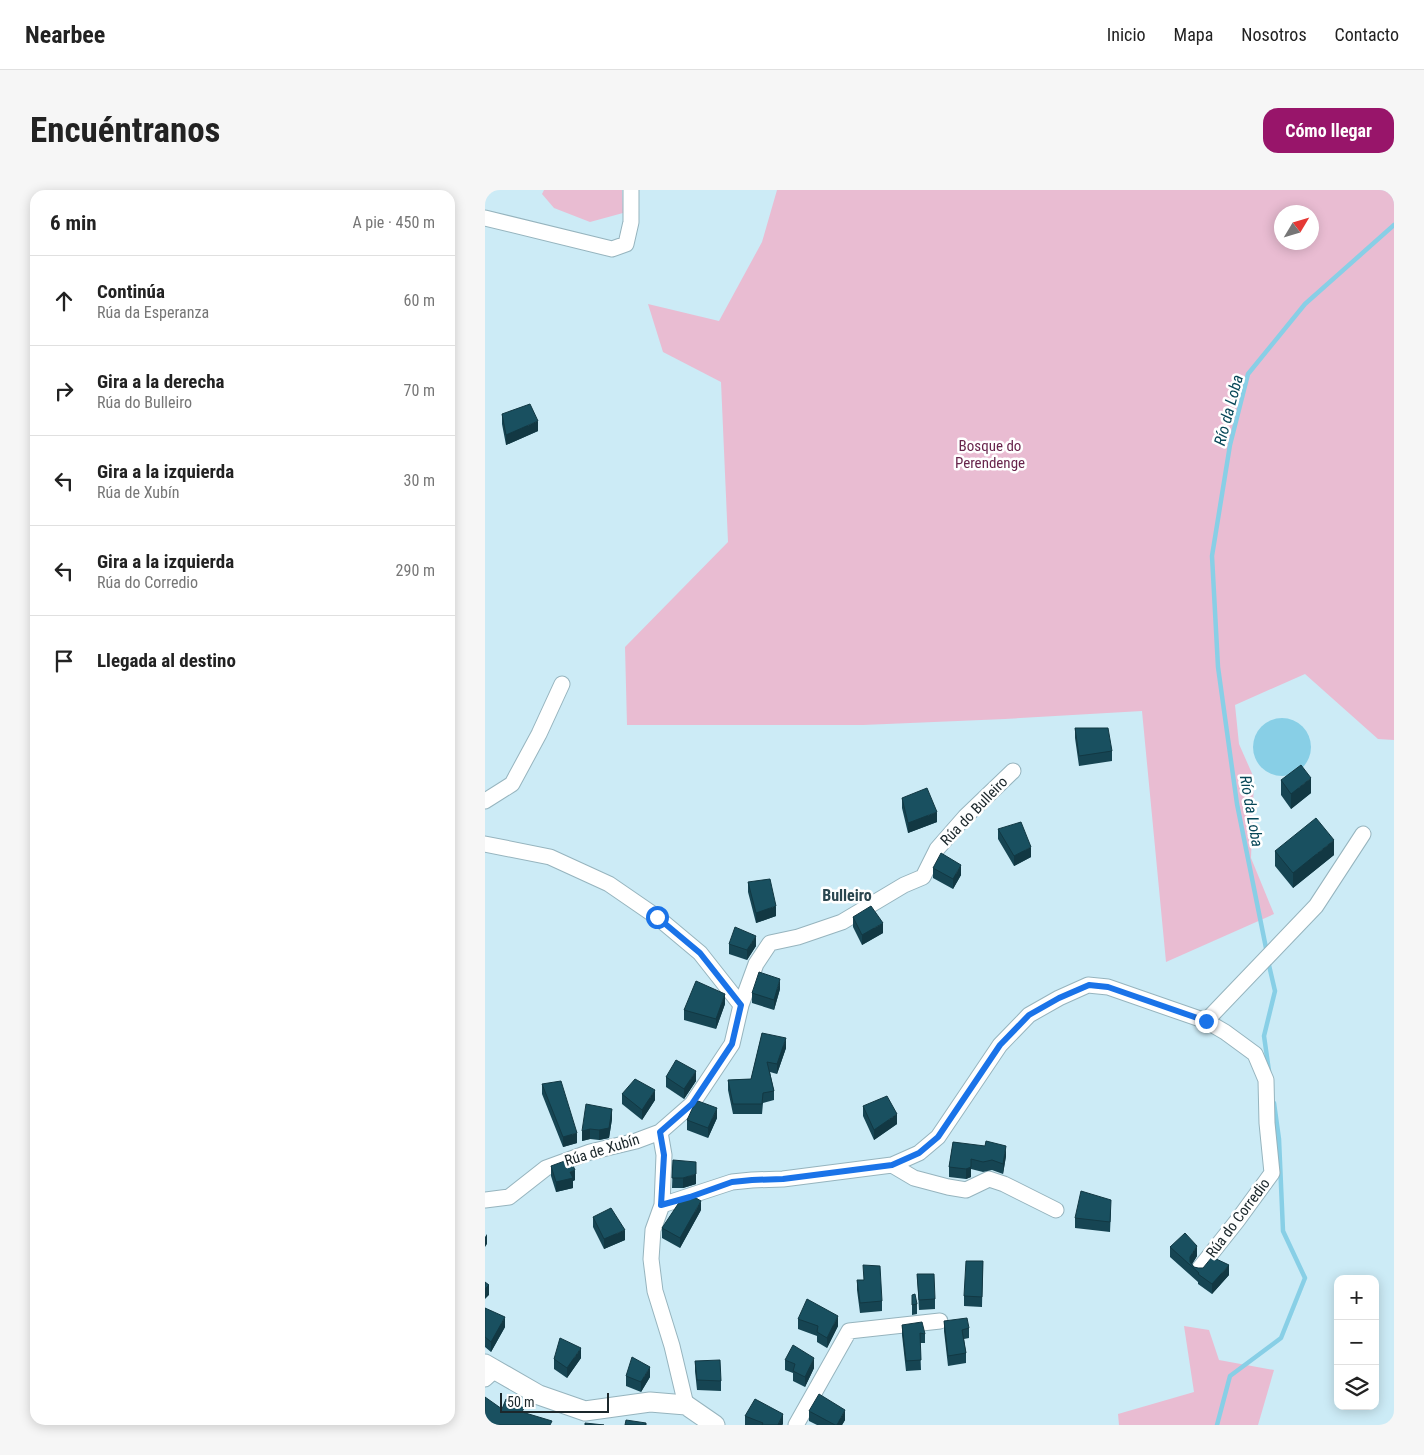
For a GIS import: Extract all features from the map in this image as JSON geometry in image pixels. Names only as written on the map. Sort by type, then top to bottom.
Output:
[{"type":"street","points":[[485,218],[612,249],[626,244],[631,222],[631,190]]},
{"type":"street","points":[[485,801],[512,784],[539,734],[562,684]]},
{"type":"street","name":"Rúa do Bulleiro","points":[[660,1132],[692,1104],[732,1044],[741,1005],[756,964],[770,943],[798,937],[843,922],[904,885],[923,877],[937,849],[965,817],[1013,771]]},
{"type":"street","points":[[1206,1021],[1316,906],[1363,834]]},
{"type":"street","points":[[485,844],[550,857],[609,884],[657,917],[700,953],[741,1005]]},
{"type":"street","name":"Rúa do Corredio","points":[[661,1205],[732,1182],[783,1179],[892,1165],[919,1153],[938,1137],[1000,1045],[1029,1015],[1059,998],[1089,985],[1108,987],[1206,1021],[1225,1032],[1255,1054],[1267,1080],[1267,1123],[1272,1173],[1199,1269]]},
{"type":"street","name":"Rúa de Xubín","points":[[485,1200],[509,1197],[546,1168],[590,1152],[636,1141],[660,1132],[664,1155],[661,1205],[653,1230],[651,1259],[655,1291],[672,1346],[686,1405]]},
{"type":"street","points":[[892,1165],[914,1178],[966,1190],[989,1179],[1004,1184],[1056,1210]]},
{"type":"street","points":[[796,1425],[849,1331],[940,1321]]},
{"type":"street","points":[[488,1371],[539,1395],[585,1411],[650,1402],[686,1405],[715,1425]]},
{"type":"green space","points":[[544,190],[622,190],[623,213],[590,222],[554,208],[542,194]]},
{"type":"green space","name":"Bosque do Perendenge","points":[[777,190],[1394,190],[1394,740],[1378,739],[1305,674],[1235,705],[1239,744],[1254,778],[1251,858],[1274,914],[1166,962],[1142,711],[863,725],[627,725],[625,647],[728,542],[721,382],[663,352],[648,304],[719,321],[762,242]]},
{"type":"green space","points":[[1184,1326],[1209,1330],[1219,1360],[1274,1370],[1258,1425],[1119,1425],[1118,1414],[1194,1392]]},
{"type":"water","points":[[1276,718],[1288,718],[1303,726],[1311,741],[1311,753],[1303,768],[1288,776],[1276,776],[1261,768],[1253,753],[1253,741],[1261,726]]},
{"type":"building","points":[[530,404],[538,421],[506,435],[502,414]]},
{"type":"building","points":[[1075,728],[1108,728],[1112,751],[1079,756]]},
{"type":"building","points":[[1301,765],[1311,778],[1291,794],[1281,780]]},
{"type":"building","points":[[927,788],[937,812],[908,823],[902,798]]},
{"type":"building","points":[[1316,818],[1334,840],[1293,873],[1275,851]]},
{"type":"building","points":[[1021,822],[1031,847],[1014,856],[998,829]]},
{"type":"building","points":[[941,853],[961,865],[953,879],[933,868]]},
{"type":"building","points":[[770,879],[776,906],[756,913],[748,882]]},
{"type":"building","points":[[871,906],[883,923],[862,935],[853,917]]},
{"type":"building","points":[[735,927],[756,936],[747,950],[729,944]]},
{"type":"building","points":[[759,972],[780,979],[774,1000],[752,993]]},
{"type":"building","points":[[696,981],[725,994],[716,1019],[684,1010]]},
{"type":"building","points":[[762,1033],[786,1038],[777,1064],[767,1062],[774,1091],[763,1093],[762,1104],[733,1104],[728,1080],[751,1079]]},
{"type":"building","points":[[676,1060],[696,1071],[684,1089],[666,1077]]},
{"type":"building","points":[[635,1079],[655,1090],[642,1110],[622,1094]]},
{"type":"building","points":[[561,1081],[577,1133],[563,1137],[542,1084]]},
{"type":"building","points":[[887,1096],[897,1114],[874,1130],[863,1106]]},
{"type":"building","points":[[698,1101],[717,1108],[708,1128],[687,1120]]},
{"type":"building","points":[[586,1104],[612,1109],[609,1128],[582,1131]]},
{"type":"building","points":[[986,1141],[1006,1146],[1003,1164],[992,1160],[983,1162],[971,1159],[971,1167],[966,1169],[949,1167],[953,1142],[985,1146]]},
{"type":"building","points":[[570,1159],[575,1170],[570,1172],[573,1178],[556,1182],[551,1166]]},
{"type":"building","points":[[673,1160],[696,1162],[696,1174],[683,1178],[672,1178]]},
{"type":"building","points":[[1081,1191],[1111,1200],[1110,1222],[1075,1218]]},
{"type":"building","points":[[691,1195],[701,1201],[680,1238],[662,1228],[682,1198]]},
{"type":"building","points":[[611,1208],[625,1230],[604,1239],[593,1217]]},
{"type":"building","points":[[1185,1233],[1197,1246],[1190,1257],[1190,1262],[1194,1267],[1203,1268],[1212,1257],[1229,1265],[1212,1284],[1198,1274],[1170,1247]]},
{"type":"building","points":[[966,1261],[983,1261],[982,1297],[964,1296]]},
{"type":"building","points":[[863,1265],[880,1266],[882,1301],[860,1303],[857,1280],[864,1280]]},
{"type":"building","points":[[917,1274],[934,1274],[935,1299],[919,1300]]},
{"type":"building","points":[[915,1294],[917,1304],[912,1305],[912,1295]]},
{"type":"building","points":[[807,1299],[838,1316],[827,1338],[817,1332],[818,1326],[798,1319]]},
{"type":"building","points":[[485,1308],[505,1317],[491,1342],[485,1337]]},
{"type":"building","points":[[967,1318],[969,1328],[962,1330],[966,1353],[948,1356],[944,1321]]},
{"type":"building","points":[[922,1322],[925,1334],[920,1333],[921,1360],[906,1361],[902,1325]]},
{"type":"building","points":[[560,1338],[581,1348],[567,1368],[554,1359]]},
{"type":"building","points":[[793,1345],[814,1358],[805,1377],[793,1371],[795,1364],[785,1360]]},
{"type":"building","points":[[632,1357],[650,1367],[641,1382],[626,1376]]},
{"type":"building","points":[[720,1360],[721,1381],[697,1380],[695,1361]]},
{"type":"building","points":[[819,1394],[845,1410],[837,1425],[809,1411]]},
{"type":"building","points":[[485,1397],[502,1409],[506,1399],[524,1408],[522,1412],[552,1421],[550,1425],[485,1424]]},
{"type":"building","points":[[755,1399],[783,1414],[778,1425],[762,1425],[763,1423],[745,1416]]},
{"type":"building","points":[[626,1420],[646,1423],[646,1425],[625,1425]]},
{"type":"building","points":[[585,1423],[604,1425],[585,1425]]},
{"type":"waterway","name":"Río da Loba","points":[[1267,953],[1237,804],[1218,667],[1212,556],[1230,445],[1248,374],[1305,304],[1394,225]]},
{"type":"waterway","name":"Río da Loba","points":[[1268,961],[1275,991],[1264,1036],[1269,1071]]},
{"type":"waterway","name":"Río da Loba","points":[[1217,1425],[1230,1376],[1281,1338],[1305,1278],[1283,1231],[1279,1139],[1274,1103]]},
{"type":"district","name":"Bulleiro","points":[[847,895]]},
{"type":"route","points":[[657,917],[700,953],[741,1005],[732,1044],[692,1104],[660,1132],[664,1155],[661,1205],[732,1182],[783,1179],[892,1165],[919,1153],[938,1137],[1000,1045],[1029,1015],[1059,998],[1089,985],[1108,987],[1206,1021]]}]
